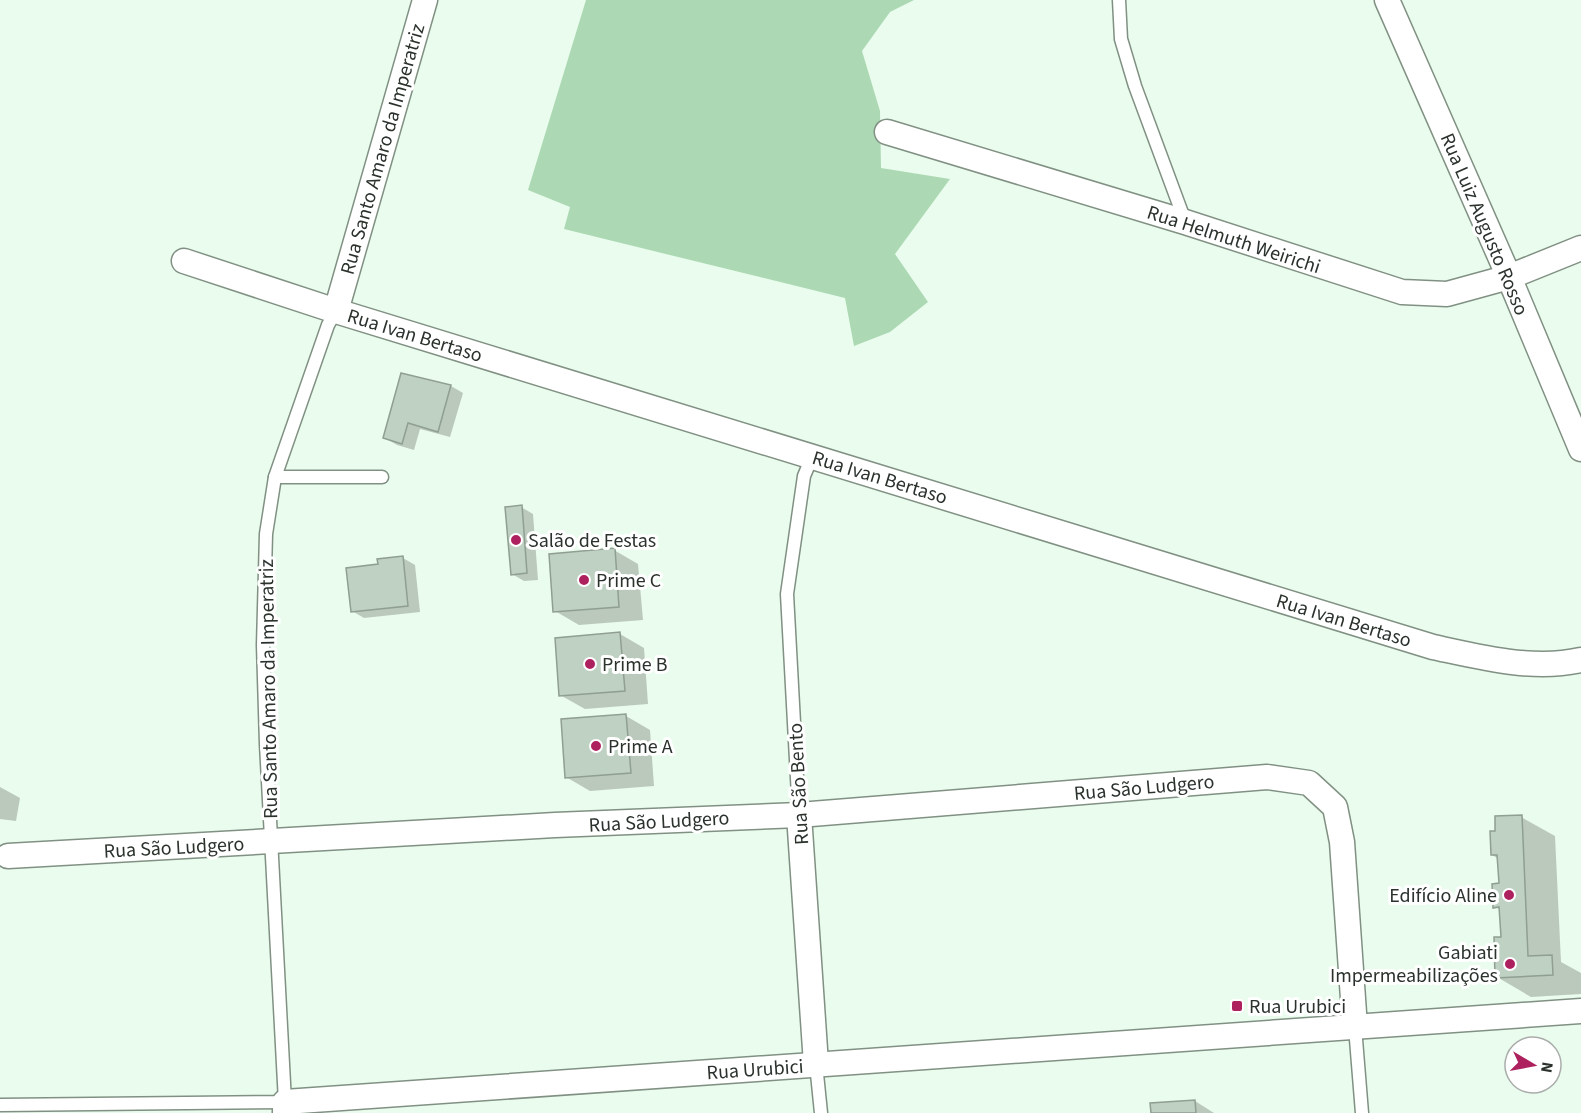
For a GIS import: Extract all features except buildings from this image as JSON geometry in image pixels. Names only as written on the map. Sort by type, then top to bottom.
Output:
[{"type":"street","name":"Rua Santo Amaro da Imperatriz","points":[[336,310],[425,0]]},
{"type":"street","name":"Rua Luiz Augusto Rosso","points":[[1387,0],[1581,449]]},
{"type":"street","name":"Rua Helmuth Weirichi","points":[[887,132],[1185,222],[1402,292],[1447,294],[1509,278],[1581,248]]},
{"type":"street","name":"Rua Ivan Bertaso","points":[[184,261],[336,310],[1433,647],[1498,660],[1563,664],[1581,660]]},
{"type":"street","name":"Rua São Ludgero","points":[[8,856],[799,814],[1267,777],[1309,783],[1335,807],[1342,842],[1355,1027]]},
{"type":"street","name":"Rua São Bento","points":[[799,814],[816,1064]]},
{"type":"street","name":"Rua Urubici","points":[[285,1107],[816,1064],[1581,1011]]},
{"type":"lane","points":[[1119,0],[1121,39],[1135,86],[1185,222]]},
{"type":"lane","name":"Rua Santo Amaro da Imperatriz","points":[[285,1107],[263,645],[266,534],[275,477],[328,325],[336,310]]},
{"type":"lane","name":"Rua São Bento","points":[[799,814],[786,594],[804,476],[812,456]]},
{"type":"lane","points":[[275,477],[382,477]]},
{"type":"lane","points":[[1355,1027],[1362,1113]]},
{"type":"lane","name":"Rua São Bento","points":[[816,1064],[821,1113]]},
{"type":"lane","name":"Rua Urubici","points":[[0,1105],[285,1107]]},
{"type":"green space","points":[[586,0],[914,0],[890,12],[862,51],[880,111],[881,168],[950,179],[895,254],[928,302],[890,332],[854,346],[845,298],[564,229],[570,207],[528,190]]},
{"type":"place","name":"Salão de Festas","points":[[516,540]]},
{"type":"place","name":"Prime C","points":[[584,580]]},
{"type":"place","name":"Prime B","points":[[590,664]]},
{"type":"place","name":"Prime A","points":[[596,746]]},
{"type":"place","name":"Edifício Aline","points":[[1509,895]]},
{"type":"place","name":"Gabiati Impermeabilizações","points":[[1510,964]]},
{"type":"place","name":"Rua Urubici","points":[[1237,1006]]}]
